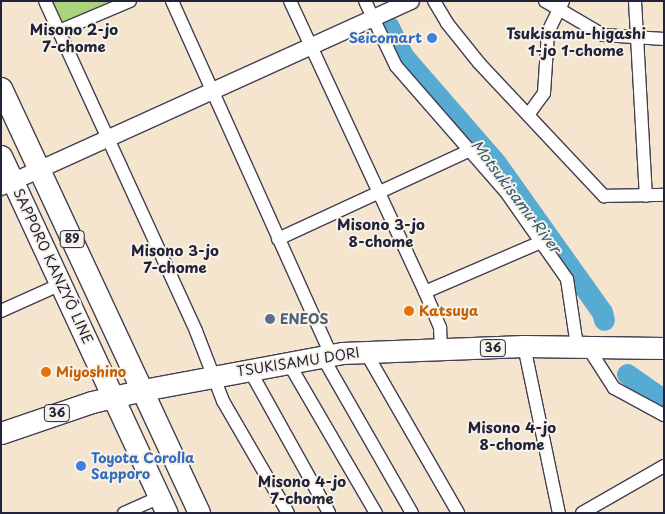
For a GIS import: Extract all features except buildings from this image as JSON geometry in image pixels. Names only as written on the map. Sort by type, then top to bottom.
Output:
[{"type":"main road","name":"SAPPORO KANZYŌ LINE","points":[[1,88],[199,513]]},
{"type":"main road","name":"SAPPORO KANZYŌ LINE","points":[[1,156],[8,184],[61,284],[164,505]]},
{"type":"main road","name":"TSUKISAMU DORI","points":[[1,433],[114,397],[143,390],[288,362],[365,351],[524,346],[664,348]]},
{"type":"street","points":[[45,1],[196,331],[223,401],[288,513]]},
{"type":"street","points":[[59,31],[130,1]]},
{"type":"street","points":[[172,1],[278,239],[326,356],[412,513]]},
{"type":"street","points":[[290,1],[381,193],[425,292],[440,328],[441,350]]},
{"type":"street","points":[[365,1],[396,66],[506,192],[567,279],[582,346],[614,388],[664,415]]},
{"type":"street","points":[[8,184],[411,1]]},
{"type":"street","points":[[434,1],[447,23],[479,63],[604,196],[664,195]]},
{"type":"street","points":[[545,1],[561,5],[603,36],[664,39]]},
{"type":"street","points":[[635,1],[646,196]]},
{"type":"street","points":[[528,115],[544,93],[548,32],[561,5]]},
{"type":"street","points":[[278,239],[471,150]]},
{"type":"street","points":[[425,292],[541,242]]},
{"type":"street","points":[[1,311],[61,284]]},
{"type":"street","points":[[524,346],[559,513]]},
{"type":"street","points":[[365,351],[458,513]]},
{"type":"street","points":[[288,362],[376,513]]},
{"type":"street","points":[[249,370],[329,513]]},
{"type":"street","points":[[582,513],[664,466]]},
{"type":"street","points":[[124,513],[164,505]]},
{"type":"green space","points":[[47,1],[111,1],[61,25]]},
{"type":"waterway","name":"Motsukisamu River","points":[[389,27],[403,56],[496,163],[602,312],[604,320]]},
{"type":"waterway","name":"Motsukisamu River","points":[[627,374],[664,400]]},
{"type":"place","name":"Seicomart","points":[[432,38]]},
{"type":"place","name":"Katsuya","points":[[409,311]]},
{"type":"place","name":"ENEOS","points":[[270,319]]},
{"type":"place","name":"Miyoshino","points":[[46,372]]},
{"type":"place","name":"Toyota Corolla Sapporo","points":[[81,466]]},
{"type":"district","name":"Misono 2-jo 7-chome","points":[[74,36]]},
{"type":"district","name":"Tsukisamu-higashi 1-jo 1-chome","points":[[576,40]]},
{"type":"district","name":"Misono 3-jo 8-chome","points":[[381,232]]},
{"type":"district","name":"Misono 3-jo 7-chome","points":[[175,258]]},
{"type":"district","name":"Misono 4-jo 8-chome","points":[[512,434]]},
{"type":"district","name":"Misono 4-jo 7-chome","points":[[302,488]]}]
